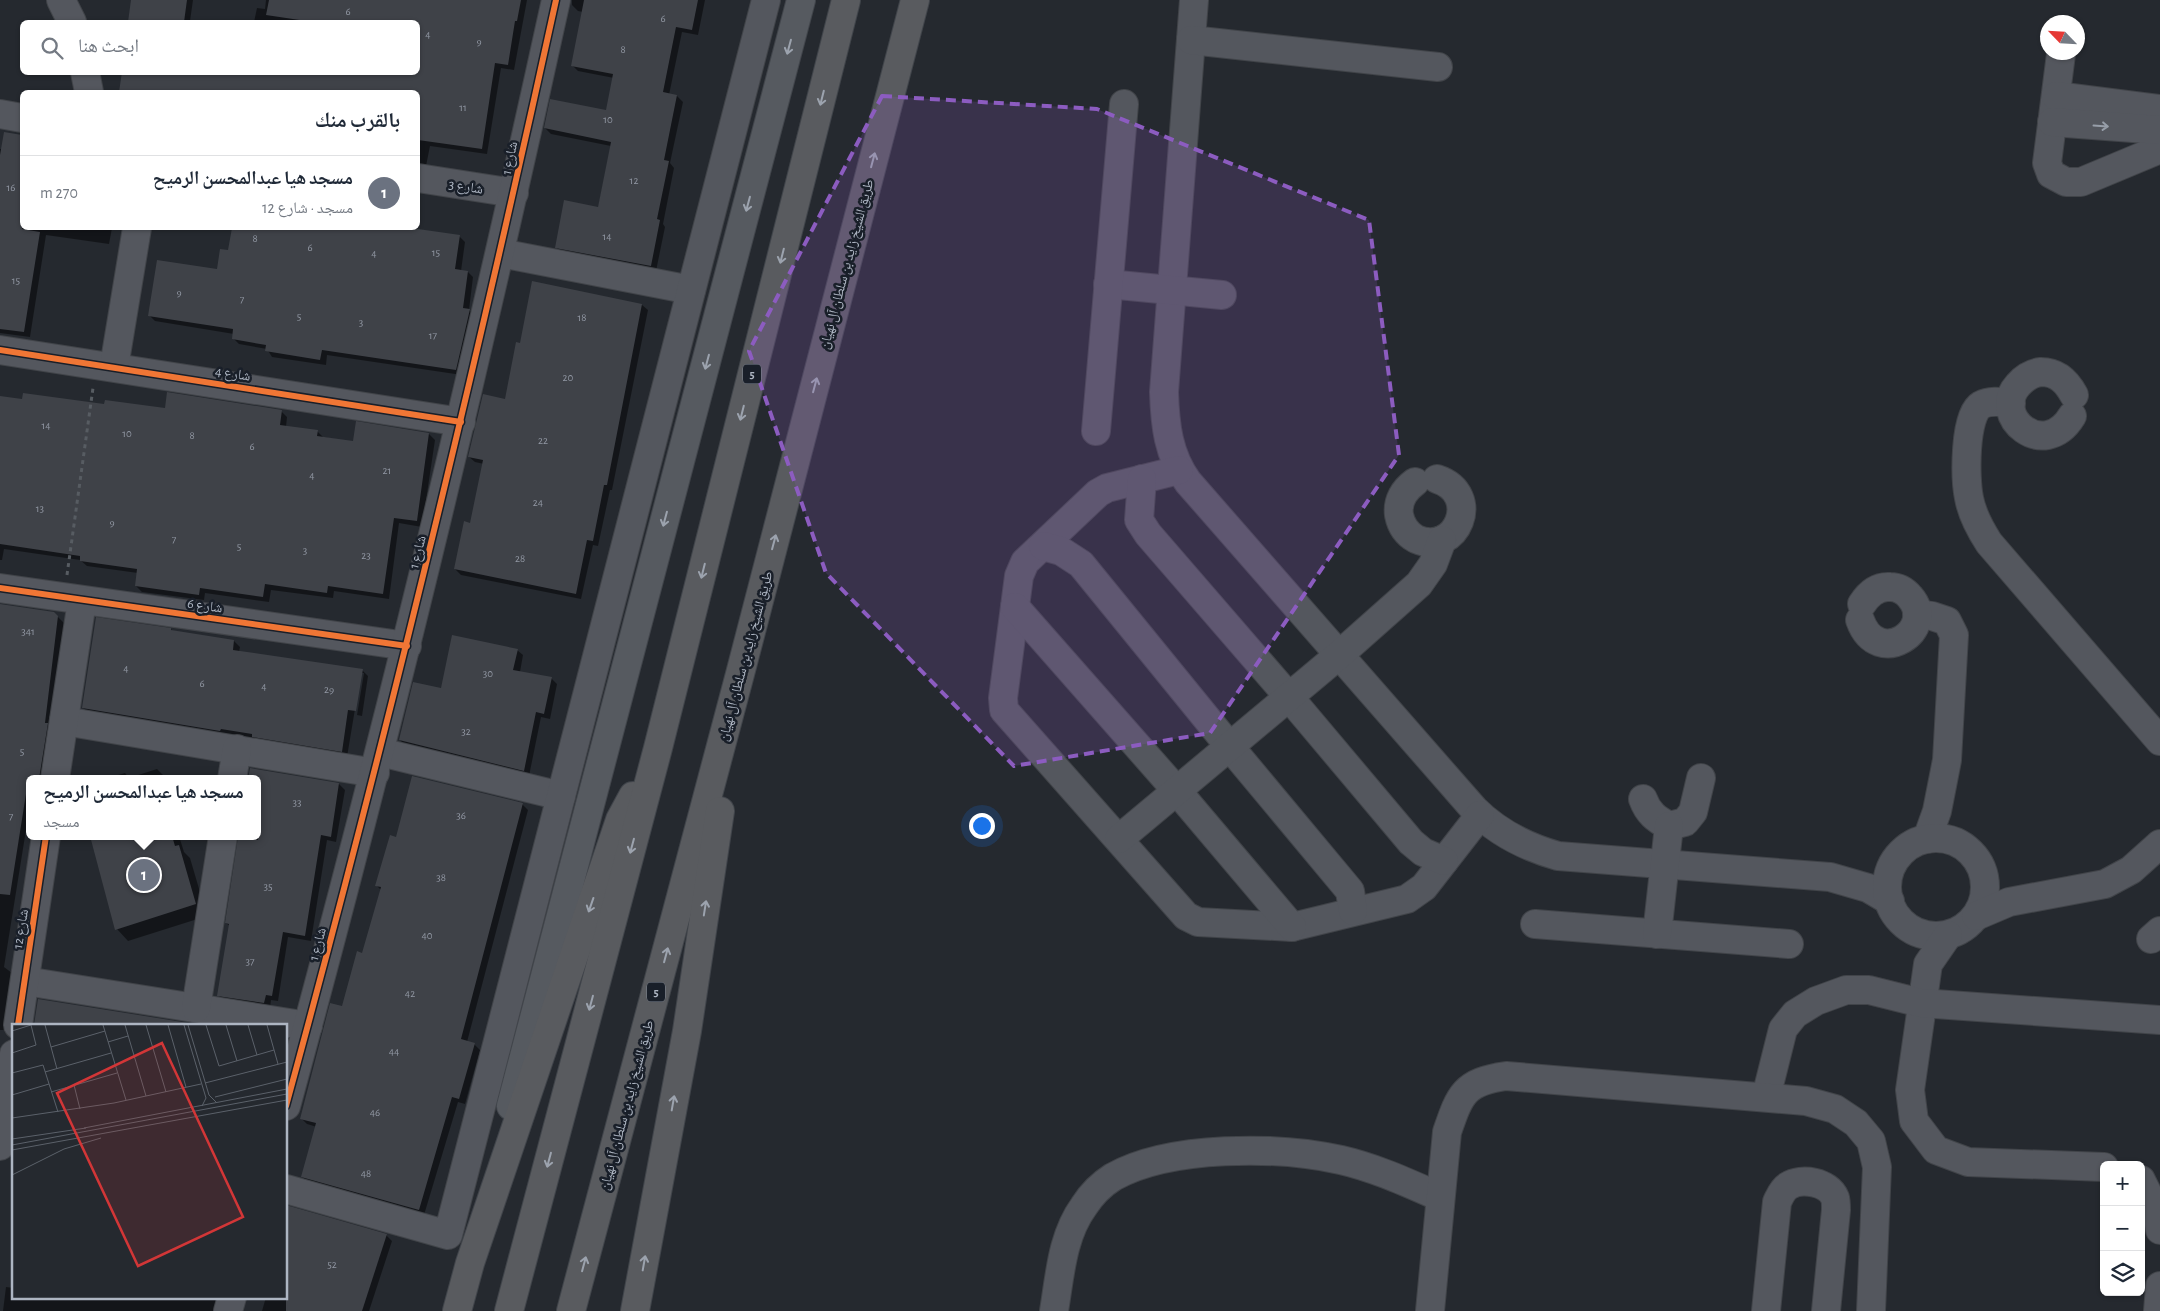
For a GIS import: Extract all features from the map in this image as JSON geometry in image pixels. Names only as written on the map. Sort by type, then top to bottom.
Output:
[{"type":"highway","name":"5","points":[[510,1311],[658,748],[846,0]]},
{"type":"highway","name":"طريق الشيخ زايد بن سلطان آل نهيان","points":[[572,1311],[915,0]]},
{"type":"highway","points":[[635,1311],[686,1031],[740,674]]},
{"type":"highway","points":[[457,1311],[470,1263],[620,820],[658,748]]},
{"type":"main road","points":[[470,1263],[801,0]]},
{"type":"street","points":[[61,0],[71,20]]},
{"type":"street","name":"شارع 1","points":[[288,1099],[378,762],[462,422],[556,0]]},
{"type":"street","points":[[288,1190],[448,1235],[766,0]]},
{"type":"street","points":[[1194,0],[1164,392],[1168,435],[1179,470],[1480,815],[1519,842],[1558,856],[1830,877],[1868,888],[1890,901]]},
{"type":"street","points":[[1191,40],[1438,67]]},
{"type":"street","points":[[2060,60],[2048,168],[2055,178],[2066,182],[2081,182],[2160,149]]},
{"type":"street","points":[[86,75],[89,90]]},
{"type":"street","points":[[2056,96],[2160,109]]},
{"type":"street","points":[[1096,431],[1124,104]]},
{"type":"street","points":[[0,114],[20,118]]},
{"type":"street","points":[[2052,122],[2160,130]]},
{"type":"street","name":"شارع 3","points":[[420,178],[514,193]]},
{"type":"street","points":[[105,366],[137,230]]},
{"type":"street","points":[[500,253],[691,290]]},
{"type":"street","points":[[1108,284],[1222,295]]},
{"type":"street","name":"شارع 4","points":[[0,350],[462,422]]},
{"type":"street","points":[[2042,372],[2062,378],[2069,386],[2073,406],[2067,425],[2059,432],[2049,436],[2038,436],[2028,433],[2020,427],[2014,418],[2011,402],[2015,388],[2023,380],[2032,374],[2042,372]]},
{"type":"street","points":[[2011,402],[1992,402],[1979,406],[1974,412],[1970,424],[1967,473],[1968,497],[1975,521],[1989,544],[2157,732]]},
{"type":"street","points":[[1179,470],[1107,488],[1098,493],[1025,562],[1019,576],[1003,698],[1004,710],[1186,916],[1198,922],[1292,927],[1407,899],[1424,887],[1480,815]]},
{"type":"street","points":[[1142,479],[1138,520],[1148,534],[1411,842],[1423,852],[1444,861]]},
{"type":"street","points":[[1119,839],[1339,655],[1419,584],[1433,564],[1442,540],[1454,531],[1461,518],[1462,511],[1459,496],[1455,490],[1443,481],[1426,481],[1404,492],[1399,506],[1403,527],[1414,538],[1420,540],[1427,542],[1442,540]]},
{"type":"street","points":[[1043,546],[1061,551],[1081,564],[1350,891],[1353,911]]},
{"type":"street","name":"شارع 6","points":[[0,588],[407,646]]},
{"type":"street","points":[[1881,588],[1898,588],[1912,598],[1917,614],[1912,630],[1900,642],[1891,644],[1875,640],[1863,628],[1861,612],[1867,596],[1881,588]]},
{"type":"street","points":[[56,775],[64,721],[73,599]]},
{"type":"street","points":[[1015,607],[1177,791],[1292,927]]},
{"type":"street","points":[[1917,614],[1947,621],[1954,635],[1947,760],[1937,812],[1927,838]]},
{"type":"street","points":[[64,721],[237,750],[378,762],[561,796]]},
{"type":"street","points":[[233,775],[237,750]]},
{"type":"street","points":[[1947,760],[1952,809],[1965,847]]},
{"type":"street","points":[[1643,799],[1646,810],[1658,820],[1669,826],[1685,822],[1693,812],[1701,778]]},
{"type":"street","points":[[1657,934],[1669,826]]},
{"type":"street","points":[[1830,877],[1872,867],[1899,855],[1912,845],[1927,838],[1954,841],[1965,847],[1975,857],[1982,869],[1985,893],[1982,905],[1976,916]]},
{"type":"street","name":"شارع 12","points":[[18,1024],[45,840]]},
{"type":"street","points":[[196,1008],[222,840]]},
{"type":"street","points":[[1908,927],[1920,933],[1934,936],[1948,934],[1959,931],[1976,916],[2008,902],[2068,890],[2097,887],[2131,870],[2160,844]]},
{"type":"street","points":[[1899,855],[1888,877],[1890,901],[1897,916],[1908,927],[1928,964]]},
{"type":"street","points":[[1982,869],[1989,874],[2011,882],[2068,890]]},
{"type":"street","points":[[1534,924],[1789,944]]},
{"type":"street","points":[[1948,934],[1928,964],[1910,1090],[1914,1121],[1936,1150],[1968,1162],[2100,1167]]},
{"type":"street","points":[[25,981],[308,1026]]},
{"type":"street","points":[[1766,1097],[1783,1029],[1795,1014],[1816,1001],[1846,990],[1869,990],[1921,1003],[2160,1020]]},
{"type":"street","points":[[1430,1311],[1447,1132],[1455,1109],[1468,1088],[1487,1079],[1506,1076],[1766,1097],[1806,1101],[1836,1108],[1856,1123],[1871,1141],[1877,1167],[1871,1311]]},
{"type":"street","points":[[0,1146],[10,1107],[12,1080]]},
{"type":"street","points":[[1054,1311],[1066,1241],[1074,1222],[1096,1191],[1112,1178],[1130,1169],[1181,1156],[1234,1150],[1288,1152],[1340,1160],[1392,1175],[1440,1197]]},
{"type":"street","points":[[2145,1169],[2160,1170]]},
{"type":"street","points":[[1766,1311],[1777,1202],[1782,1192],[1789,1185],[1803,1181],[1816,1183],[1829,1190],[1835,1197],[1836,1210],[1826,1311]]},
{"type":"street","points":[[2145,1188],[2157,1213],[2160,1230]]},
{"type":"street","points":[[2158,1311],[2160,1286]]},
{"type":"street","points":[[228,1311],[232,1298]]},
{"type":"path","points":[[73,599],[105,366]]},
{"type":"highlighted area","points":[[882,96],[1097,109],[1369,220],[1399,455],[1210,733],[1014,766],[826,573],[749,351]]},
{"type":"building","points":[[131,0],[187,0],[184,20],[128,20]]},
{"type":"building","points":[[269,0],[521,0],[517,21],[515,21],[508,65],[495,63],[482,149],[420,140],[420,90],[119,90],[122,75],[420,75],[420,20],[300,20],[266,15]]},
{"type":"building","points":[[584,0],[698,0],[692,30],[676,27],[663,92],[677,95],[664,160],[669,161],[657,219],[660,220],[651,266],[555,248],[564,200],[598,207],[611,142],[544,128],[550,99],[606,110],[613,74],[571,66]]},
{"type":"building","points":[[4,132],[20,135],[20,230],[40,232],[24,332],[0,329],[0,155]]},
{"type":"building","points":[[420,229],[460,235],[455,269],[468,271],[463,308],[470,309],[456,370],[322,350],[320,360],[265,351],[266,345],[232,339],[233,329],[148,316],[157,260],[217,269],[220,249],[228,250],[232,230]]},
{"type":"building","points":[[532,281],[642,304],[607,485],[604,485],[593,541],[587,540],[576,594],[454,569],[464,521],[470,523],[483,460],[468,457],[483,394],[505,399],[516,342],[520,343]]},
{"type":"building","points":[[167,392],[282,410],[280,425],[318,430],[317,436],[353,441],[356,421],[429,433],[417,521],[394,518],[383,594],[328,586],[327,593],[265,584],[263,597],[200,588],[199,595],[135,586],[137,569],[80,561],[80,556],[0,544],[0,396],[22,399],[23,393],[104,404],[105,400],[165,408]]},
{"type":"building","points":[[0,604],[54,612],[58,616],[45,723],[48,723],[40,775],[26,775],[26,794],[10,895],[0,894]]},
{"type":"building","points":[[96,617],[234,640],[233,650],[363,669],[356,711],[348,710],[342,752],[252,737],[252,734],[221,729],[220,731],[82,708]]},
{"type":"building","points":[[452,635],[518,649],[513,670],[552,677],[544,714],[536,712],[524,771],[399,740],[413,682],[441,688]]},
{"type":"building","points":[[250,768],[339,783],[331,837],[321,835],[305,936],[283,932],[272,996],[266,995],[264,1003],[217,996],[229,924],[225,923],[238,840],[261,840],[261,775],[249,775]]},
{"type":"building","points":[[412,776],[523,803],[461,1039],[475,1043],[459,1099],[452,1097],[419,1210],[301,1177],[316,1123],[300,1119],[330,1003],[342,1006],[357,951],[362,953],[381,887],[375,886],[390,835],[396,837]]},
{"type":"building","points":[[91,840],[173,840],[175,846],[179,845],[196,904],[115,930]]},
{"type":"building","points":[[38,999],[195,1024],[34,1024]]},
{"type":"building","points":[[288,1206],[387,1234],[362,1311],[286,1311],[286,1298],[288,1298]]},
{"type":"cycle path","points":[[288,1099],[359,831],[428,555],[494,278],[556,0]]},
{"type":"cycle path","points":[[0,350],[461,422]]},
{"type":"cycle path","points":[[0,588],[407,646]]},
{"type":"cycle path","points":[[18,1024],[45,840]]},
{"type":"place","name":"مسجد هيا عبدالمحسن الرميح","points":[[144,875]]}]
